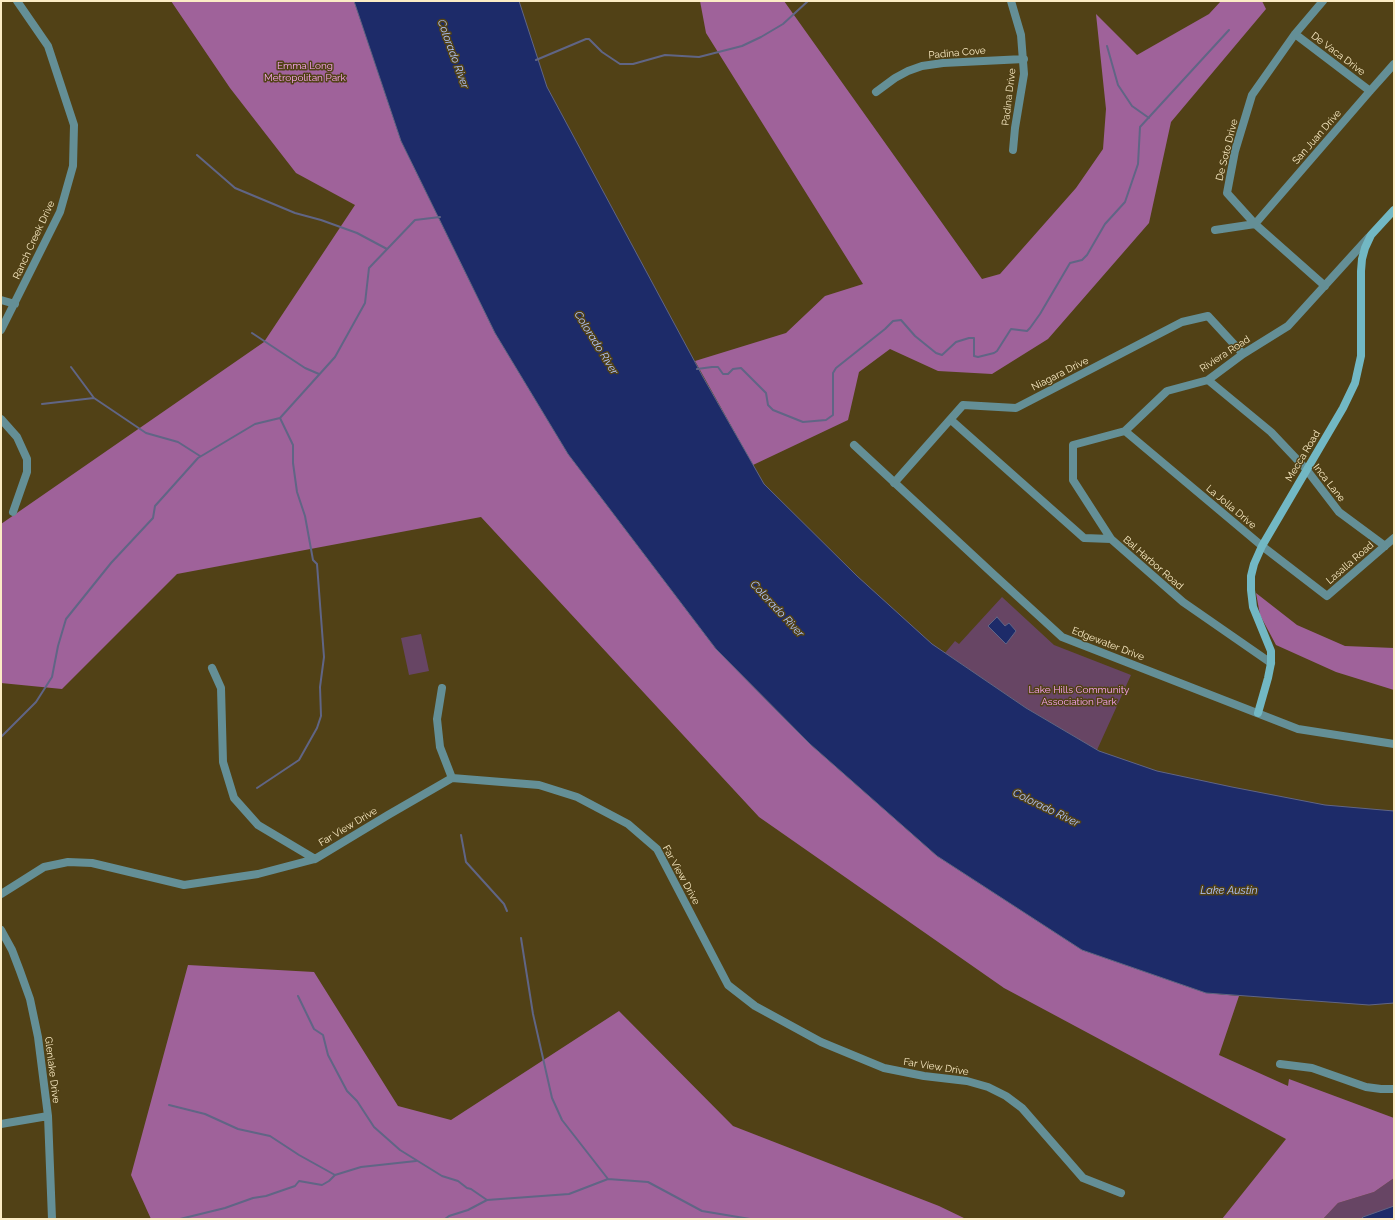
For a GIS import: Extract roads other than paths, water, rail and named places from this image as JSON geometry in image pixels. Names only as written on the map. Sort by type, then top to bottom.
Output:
[{"type":"street","name":"Ranch Creek Drive","points":[[1,330],[60,212],[73,166],[74,125],[48,46],[17,1]]},
{"type":"street","name":"Padina Drive","points":[[1011,1],[1021,35],[1024,58],[1022,89],[1015,128],[1013,150]]},
{"type":"street","name":"De Soto Drive","points":[[1323,1],[1295,34],[1252,96],[1235,151],[1227,192],[1255,224],[1325,286]]},
{"type":"street","name":"De Vaca Drive","points":[[1295,34],[1370,90]]},
{"type":"street","name":"Padina Cove","points":[[876,92],[895,78],[922,66],[943,63],[1024,58]]},
{"type":"street","name":"San Juan Drive","points":[[1255,224],[1394,64]]},
{"type":"street","name":"Mecca Road","points":[[1258,713],[1268,678],[1271,663],[1271,651],[1253,607],[1251,576],[1254,564],[1262,546],[1306,469],[1350,396],[1359,369],[1361,356],[1361,265],[1365,248],[1371,235],[1394,210]]},
{"type":"street","points":[[1215,230],[1255,224]]},
{"type":"street","name":"Riviera Road","points":[[1111,539],[1073,480],[1073,445],[1125,431],[1167,391],[1208,380],[1243,354],[1288,326],[1371,235]]},
{"type":"street","points":[[1,300],[15,304]]},
{"type":"street","name":"Niagara Drive","points":[[894,483],[963,406],[1016,408],[1182,322],[1208,316],[1243,354]]},
{"type":"street","name":"Inca Lane","points":[[1208,380],[1271,432],[1306,469],[1339,512],[1385,546]]},
{"type":"street","points":[[1,419],[17,437],[26,459],[27,472],[13,512]]},
{"type":"street","name":"Bal Harbor Road","points":[[951,420],[1084,538],[1111,539],[1183,602],[1271,663]]},
{"type":"street","name":"La Jolla Drive","points":[[1125,431],[1262,546],[1327,596]]},
{"type":"street","name":"Edgewater Drive","points":[[854,445],[1062,637],[1298,729],[1394,744]]},
{"type":"street","name":"Lasalla Road","points":[[1327,596],[1394,538]]},
{"type":"street","points":[[212,668],[221,688],[223,762],[234,798],[258,825],[315,859]]},
{"type":"street","points":[[442,688],[437,719],[440,747],[452,778]]},
{"type":"street","name":"Far View Drive","points":[[1,894],[44,867],[68,862],[92,862],[184,885],[258,874],[315,859],[388,814],[452,778],[539,785],[577,797],[628,824],[657,849],[728,985],[755,1006],[821,1042],[884,1068],[924,1076],[967,1081],[988,1087],[1006,1096],[1022,1108],[1083,1178],[1121,1193]]},
{"type":"street","name":"Glenlake Drive","points":[[1,930],[12,950],[30,999],[38,1037],[48,1116],[52,1219]]},
{"type":"street","points":[[1280,1064],[1312,1068],[1366,1087],[1394,1089]]},
{"type":"street","points":[[1,1124],[48,1116]]},
{"type":"water","name":"Lake Austin","points":[[354,1],[519,1],[547,87],[703,377],[764,484],[857,576],[932,644],[1026,708],[1099,751],[1157,771],[1232,787],[1325,805],[1394,811],[1394,1003],[1369,1005],[1206,993],[1082,950],[937,856],[810,744],[716,649],[568,454],[495,333],[401,141]]},
{"type":"water","points":[[997,617],[1005,626],[1009,623],[1016,631],[1006,644],[988,626]]},
{"type":"water","points":[[1394,1206],[1394,1219],[1361,1219],[1363,1217]]},
{"type":"waterway","points":[[536,60],[586,39],[589,39],[602,52],[620,64],[633,64],[665,55],[699,57],[742,46],[761,37],[783,24],[808,1]]},
{"type":"waterway","points":[[697,369],[718,367],[723,374],[728,374],[733,369],[741,368],[766,393],[768,405],[773,410],[803,422],[826,420],[833,415],[833,373],[836,368],[893,321],[901,320],[915,336],[936,353],[942,355],[956,342],[969,338],[974,338],[974,356],[978,357],[994,353],[997,351],[1011,329],[1027,331],[1030,328],[1070,263],[1082,260],[1087,255],[1105,224],[1125,202],[1138,164],[1140,127],[1229,30]]},
{"type":"waterway","points":[[1107,46],[1118,85],[1132,106],[1149,118]]},
{"type":"waterway","points":[[197,155],[235,188],[295,213],[321,220],[357,233],[387,249]]},
{"type":"waterway","points":[[1,737],[36,702],[52,677],[58,646],[66,619],[111,563],[153,518],[155,506],[198,458],[255,424],[280,418],[335,357],[365,303],[369,268],[415,220],[440,217]]},
{"type":"waterway","points":[[252,333],[305,368],[319,374]]},
{"type":"waterway","points":[[71,367],[94,398],[146,433],[178,442],[200,456]]},
{"type":"waterway","points":[[42,404],[94,398]]},
{"type":"waterway","points":[[257,788],[299,760],[317,728],[321,716],[320,687],[324,657],[317,564],[313,560],[305,516],[297,492],[293,463],[293,445],[280,418]]},
{"type":"waterway","points":[[461,835],[466,862],[504,904],[507,911]]},
{"type":"waterway","points":[[521,938],[533,1014],[552,1098],[562,1120],[608,1179],[648,1182],[702,1211],[750,1219]]},
{"type":"waterway","points":[[298,996],[314,1029],[323,1035],[328,1055],[347,1091],[357,1101],[374,1127],[400,1150],[442,1176],[458,1181],[487,1200],[569,1194],[608,1179]]},
{"type":"waterway","points":[[169,1105],[205,1114],[238,1129],[270,1136],[299,1155],[335,1175]]},
{"type":"waterway","points":[[180,1219],[225,1208],[253,1198],[266,1196],[295,1186],[299,1181],[322,1185],[335,1175],[361,1167],[416,1161]]},
{"type":"waterway","points":[[445,1219],[449,1216],[468,1210],[487,1200]]},
{"type":"water label","name":"Colorado River","points":[[453,54]]},
{"type":"water label","name":"Colorado River","points":[[596,343]]},
{"type":"water label","name":"Colorado River","points":[[777,609]]},
{"type":"water label","name":"Colorado River","points":[[1046,808]]},
{"type":"park label","name":"Emma Long Metropolitan Park","points":[[305,72]]},
{"type":"park label","name":"Lake Hills Community Association Park","points":[[1079,696]]}]
